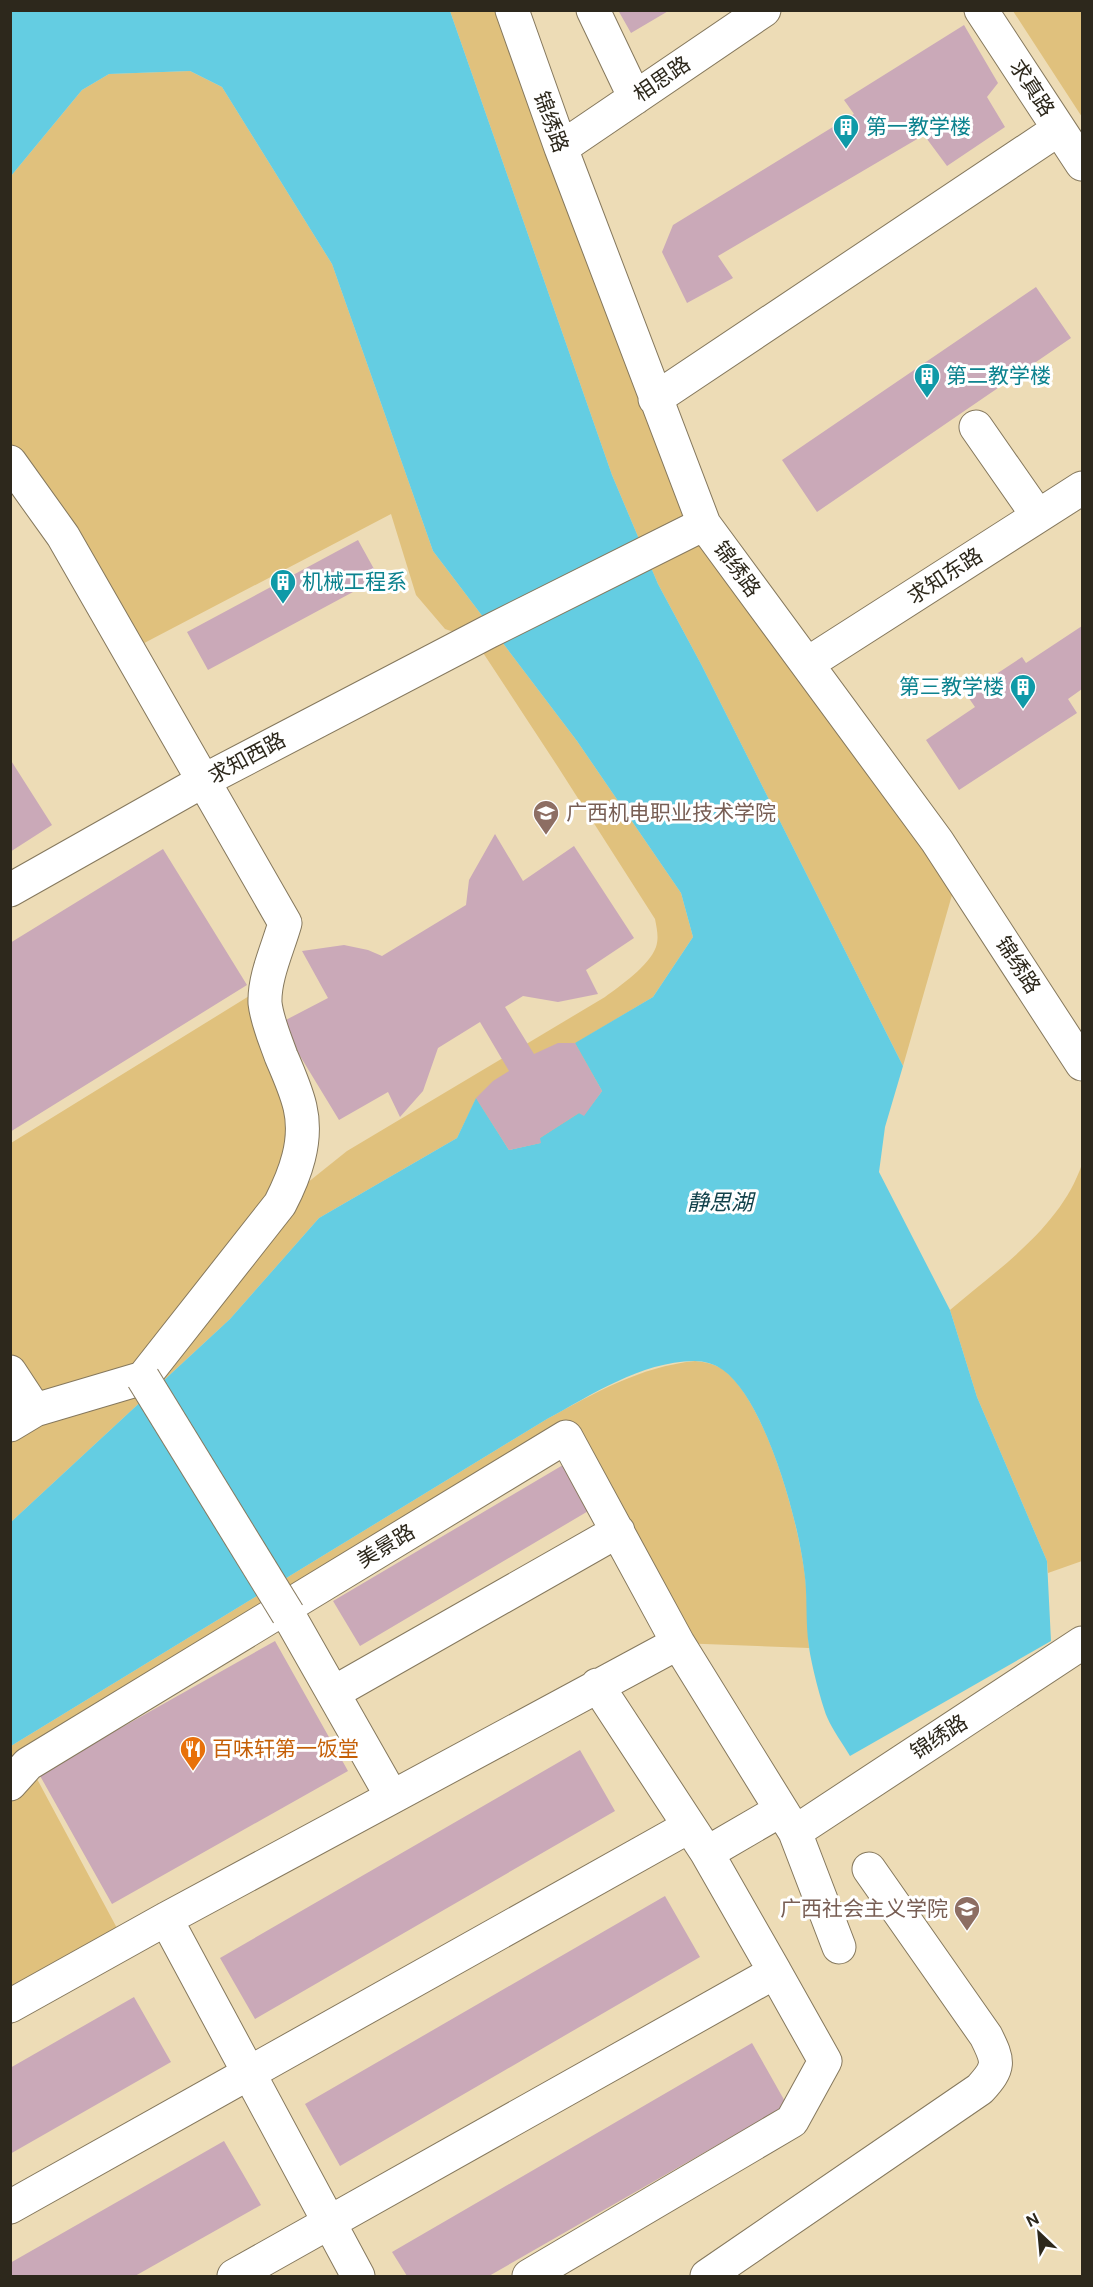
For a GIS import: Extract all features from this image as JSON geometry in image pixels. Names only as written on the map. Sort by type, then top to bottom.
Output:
[{"type":"lane","name":"锦绣路","points":[[512,10],[561,148],[704,524],[937,841],[1083,1064]]},
{"type":"lane","points":[[593,10],[635,98]]},
{"type":"lane","name":"相思路","points":[[561,148],[764,10]]},
{"type":"lane","name":"求真路","points":[[981,10],[1083,164]]},
{"type":"lane","points":[[655,399],[1059,129]]},
{"type":"lane","points":[[976,427],[1038,516]]},
{"type":"lane","points":[[10,462],[63,536],[285,923],[268,980],[266,1003],[272,1032],[300,1107],[302,1138],[293,1178],[280,1204],[143,1378],[23,1417],[10,1372]]},
{"type":"lane","name":"求知东路","points":[[807,664],[1083,488]]},
{"type":"lane","name":"求知西路","points":[[10,890],[203,781],[488,632],[704,524]]},
{"type":"lane","points":[[143,1378],[288,1614],[392,1797]]},
{"type":"lane","name":"美景路","points":[[10,1784],[28,1764],[566,1437],[678,1643],[788,1821],[839,1947]]},
{"type":"lane","points":[[333,1693],[618,1531]]},
{"type":"lane","points":[[10,2006],[166,1919],[678,1643]]},
{"type":"lane","name":"锦绣路","points":[[707,1853],[788,1821],[1083,1643]]},
{"type":"lane","points":[[529,2277],[792,2121],[825,2061],[707,1853],[597,1685]]},
{"type":"lane","points":[[10,2207],[688,1827]]},
{"type":"lane","points":[[708,2277],[980,2089],[993,2074],[995,2064],[986,2036],[869,1869]]},
{"type":"lane","points":[[166,1919],[358,2277]]},
{"type":"lane","points":[[234,2277],[775,1972]]},
{"type":"shaded area","name":"广西机电职业技术学院","points":[[11,11],[1082,11],[1082,2276],[11,2276]]},
{"type":"shaded area","points":[[450,11],[512,11],[704,524],[958,874],[903,1066],[701,664],[658,584],[612,475]]},
{"type":"shaded area","points":[[1013,11],[1082,11],[1082,117]]},
{"type":"shaded area","points":[[190,71],[222,87],[332,264],[433,551],[577,741],[681,893],[693,937],[653,997],[576,1043],[602,1091],[584,1116],[541,1143],[509,1150],[476,1099],[457,1138],[319,1218],[230,1319],[11,1522],[11,1425],[35,1410],[11,1372],[11,1143],[267,985],[293,1086],[282,1203],[347,1151],[605,997],[641,968],[656,947],[657,940],[655,919],[474,639],[445,629],[416,595],[391,514],[129,651],[11,462],[11,176],[82,90],[109,74]]},
{"type":"shaded area","points":[[1082,1164],[1082,1561],[1048,1573],[1047,1561],[977,1397],[950,1310],[1044,1227],[1072,1187]]},
{"type":"shaded area","points":[[695,1361],[710,1364],[725,1371],[740,1387],[754,1409],[766,1435],[787,1493],[800,1547],[806,1589],[809,1648],[678,1643],[566,1437],[29,1764],[125,1943],[11,2006],[11,1746],[547,1419],[618,1382],[655,1369]]},
{"type":"water","name":"静思湖","points":[[11,11],[450,11],[612,475],[658,584],[701,664],[903,1066],[885,1127],[879,1172],[950,1310],[977,1397],[1047,1561],[1051,1641],[850,1756],[827,1717],[816,1682],[808,1637],[801,1548],[787,1493],[766,1433],[753,1407],[738,1385],[723,1370],[709,1363],[694,1361],[674,1363],[636,1373],[599,1390],[547,1419],[11,1746],[11,1522],[230,1319],[319,1218],[457,1138],[476,1098],[509,1150],[540,1143],[540,1138],[579,1113],[584,1115],[602,1091],[575,1043],[653,997],[693,937],[681,893],[577,741],[433,551],[332,264],[222,87],[190,71],[109,74],[82,90],[11,176]]},
{"type":"building","points":[[618,10],[670,10],[631,33]]},
{"type":"building","name":"第一教学楼","points":[[964,25],[998,83],[987,97],[1005,127],[947,166],[924,135],[718,256],[733,278],[687,303],[662,252],[673,225],[854,114],[844,100]]},
{"type":"building","name":"第二教学楼","points":[[1036,287],[1071,338],[817,512],[782,460]]},
{"type":"building","name":"机械工程系","points":[[358,540],[379,578],[208,670],[187,632]]},
{"type":"building","name":"第三教学楼","points":[[1082,626],[1082,689],[1068,699],[1077,713],[959,790],[926,740],[975,707],[966,694],[1022,657],[1026,663]]},
{"type":"building","points":[[10,759],[52,825],[10,852]]},
{"type":"building","points":[[495,834],[523,881],[574,846],[634,938],[586,970],[598,994],[558,1002],[523,996],[505,1007],[534,1054],[558,1043],[575,1043],[602,1091],[584,1116],[579,1113],[540,1138],[541,1143],[509,1150],[476,1098],[493,1081],[509,1071],[480,1022],[438,1048],[423,1091],[400,1117],[388,1092],[339,1120],[280,1023],[328,998],[302,951],[344,945],[368,950],[382,956],[466,905],[469,880]]},
{"type":"building","points":[[163,849],[247,985],[10,1132],[10,943]]},
{"type":"building","points":[[563,1465],[590,1510],[360,1646],[333,1601]]},
{"type":"building","name":"百味轩第一饭堂","points":[[275,1641],[348,1771],[112,1904],[39,1774]]},
{"type":"building","points":[[580,1750],[615,1811],[255,2019],[220,1958]]},
{"type":"building","points":[[665,1896],[700,1957],[340,2166],[305,2104]]},
{"type":"building","points":[[134,1997],[171,2062],[10,2154],[10,2068]]},
{"type":"building","points":[[752,2043],[787,2105],[489,2276],[407,2276],[392,2252]]},
{"type":"building","points":[[224,2141],[261,2205],[135,2276],[10,2276],[10,2263]]},
{"type":"place","name":"第一教学楼","points":[[846,150]]},
{"type":"place","name":"第二教学楼","points":[[927,399]]},
{"type":"place","name":"机械工程系","points":[[283,605]]},
{"type":"place","name":"第三教学楼","points":[[1023,710]]},
{"type":"place","name":"广西机电职业技术学院","points":[[546,836]]},
{"type":"place","name":"百味轩第一饭堂","points":[[193,1772]]},
{"type":"place","name":"广西社会主义学院","points":[[967,1932]]}]
